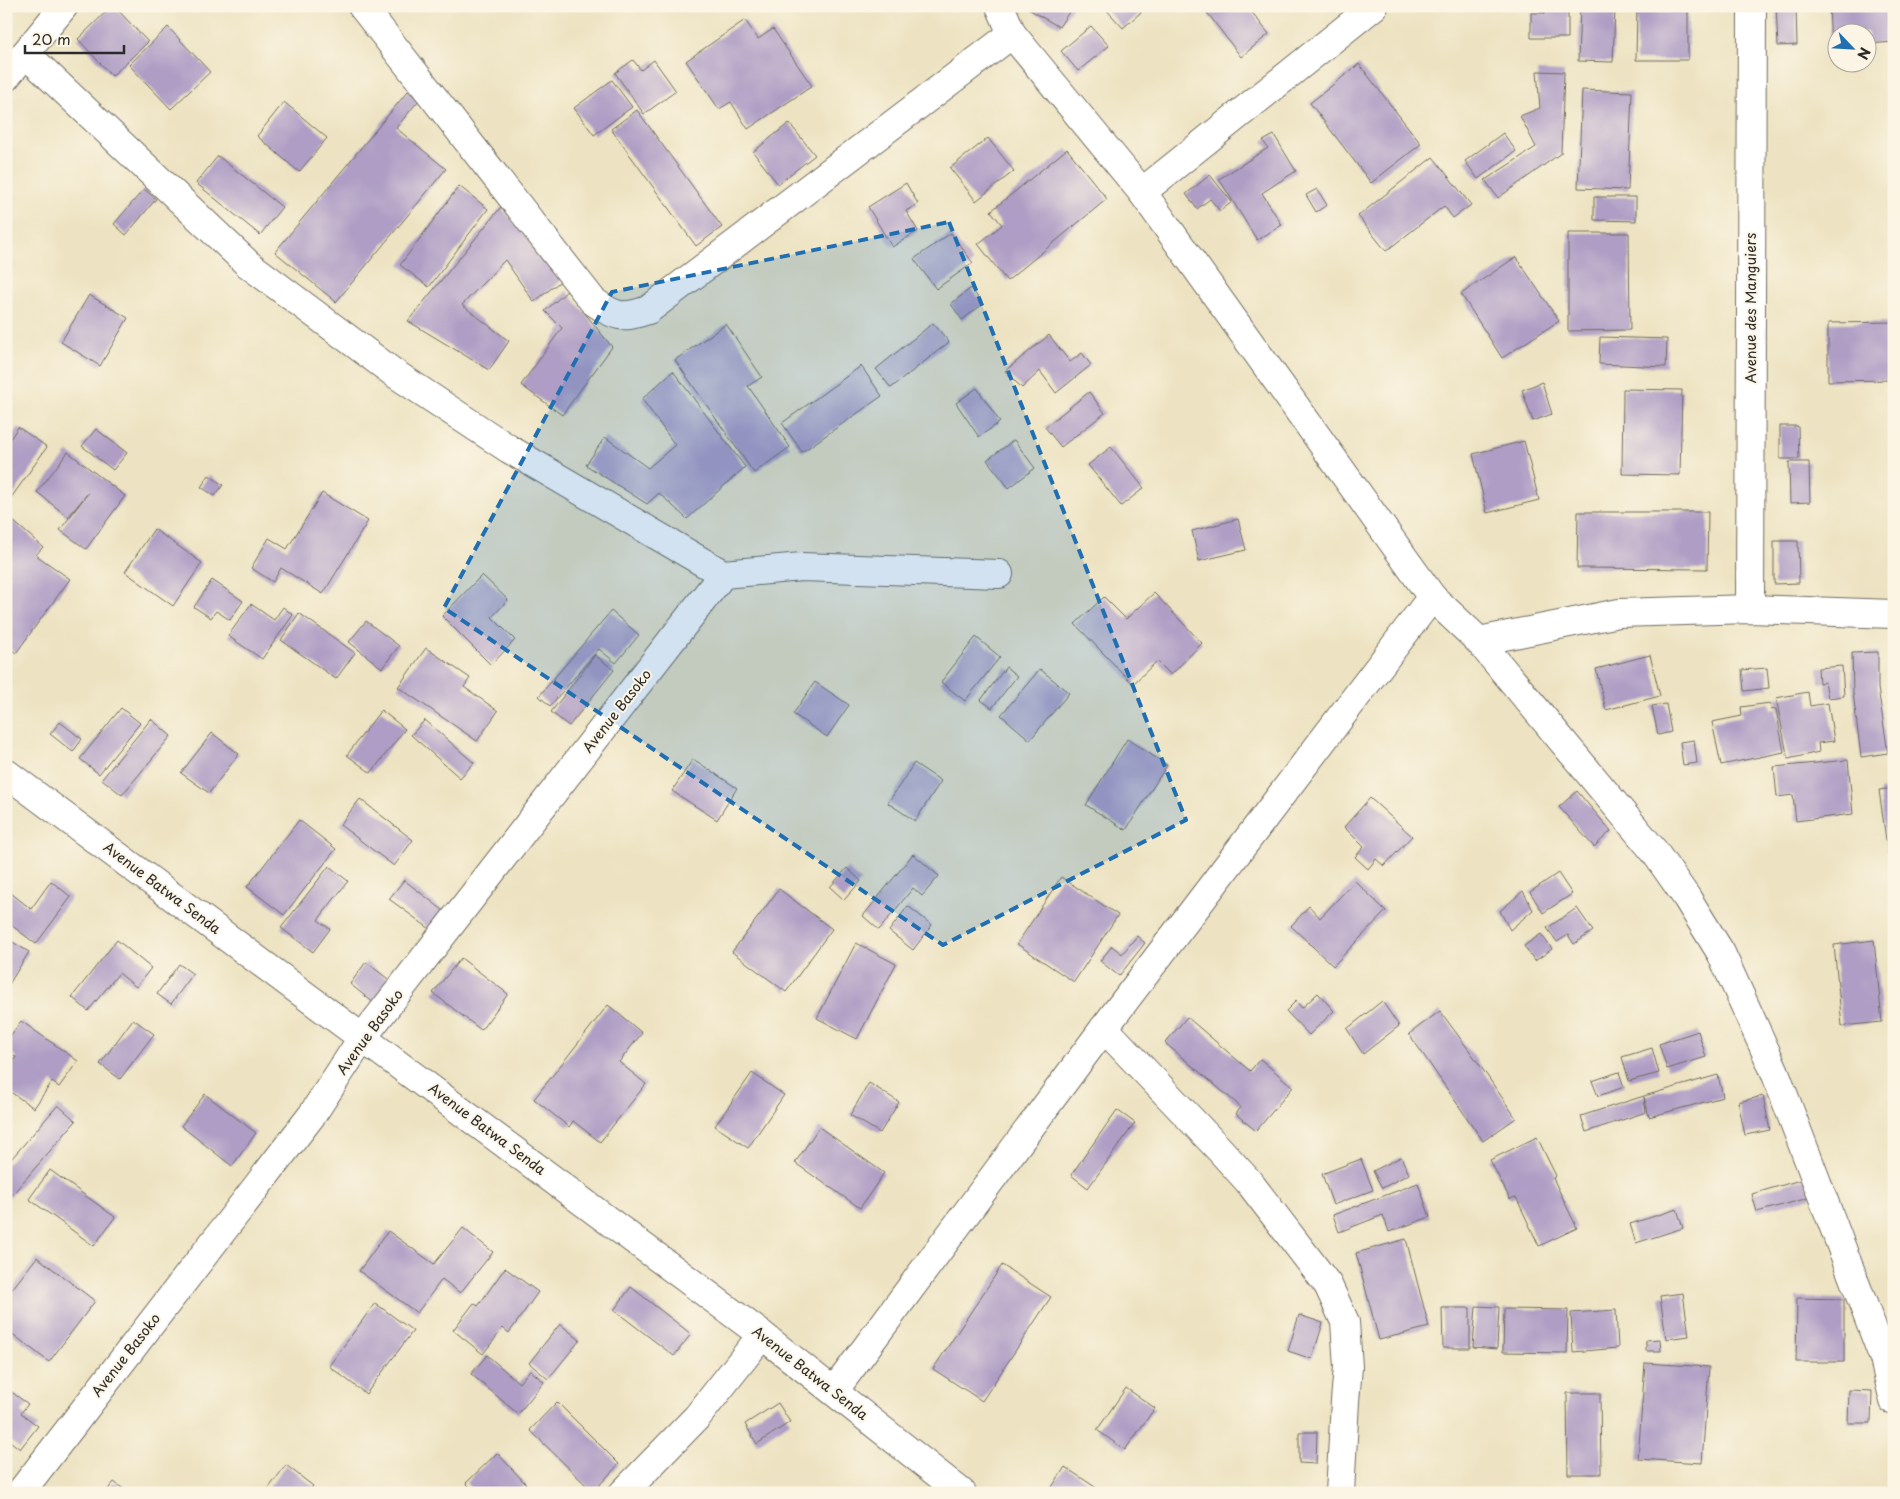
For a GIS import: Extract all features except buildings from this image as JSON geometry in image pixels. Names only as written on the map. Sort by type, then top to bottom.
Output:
[{"type":"street","points":[[6,77],[64,6]]},
{"type":"street","points":[[362,6],[593,301],[608,312],[627,317],[648,310],[1012,34]]},
{"type":"street","points":[[1000,6],[1012,34],[1142,192],[1432,598],[1479,641],[1654,851],[1687,898],[1721,953],[1775,1072],[1884,1359],[1894,1401]]},
{"type":"street","points":[[1142,192],[1374,6]]},
{"type":"street","name":"Avenue des Manguiers","points":[[1750,609],[1752,6]]},
{"type":"street","points":[[26,54],[248,264],[387,368],[509,449],[723,574],[802,567],[999,574]]},
{"type":"street","name":"Avenue Basoko","points":[[20,1493],[312,1115],[363,1037],[723,574]]},
{"type":"street","points":[[834,1391],[1104,1028],[1432,598]]},
{"type":"street","points":[[1479,641],[1619,614],[1750,609],[1894,614]]},
{"type":"street","name":"Avenue Batwa Senda","points":[[6,772],[762,1335],[962,1493]]},
{"type":"street","points":[[1104,1028],[1249,1182],[1328,1285],[1345,1322],[1348,1367],[1340,1493]]},
{"type":"street","points":[[623,1493],[697,1416],[762,1335]]},
{"type":"highlighted area","points":[[949,222],[1186,820],[943,945],[444,608],[612,292]]}]
